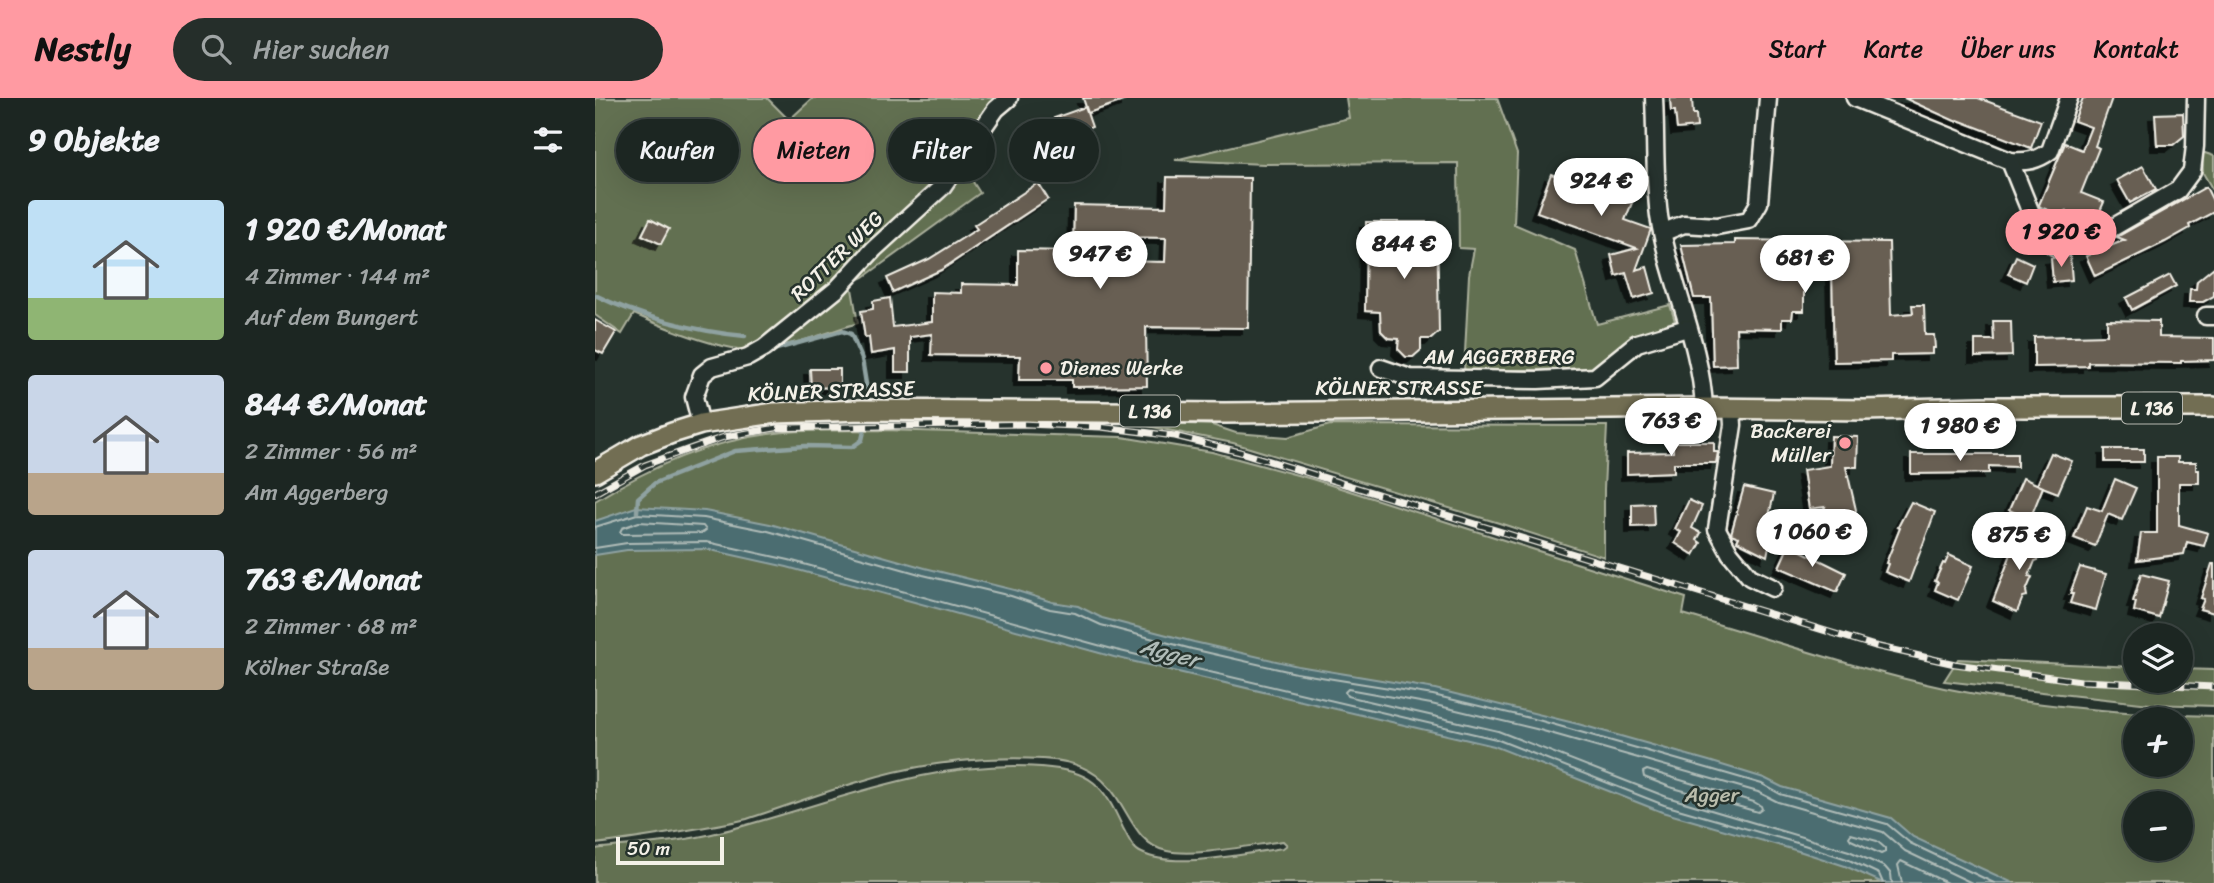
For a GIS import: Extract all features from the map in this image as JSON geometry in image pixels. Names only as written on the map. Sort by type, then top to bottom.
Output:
[{"type":"main road","name":"KÖLNER STRASSE","points":[[595,472],[641,445],[701,424],[775,413],[862,410],[1224,413],[2214,407]]},
{"type":"street","name":"ROTTER WEG","points":[[701,424],[694,397],[702,376],[712,367],[748,357],[764,348],[837,289],[874,248],[942,187],[996,109],[1009,98]]},
{"type":"street","points":[[1654,98],[1659,216],[1701,376],[1704,408]]},
{"type":"street","points":[[1664,232],[1683,225],[1717,226],[1749,220],[1759,203],[1768,98]]},
{"type":"street","points":[[1855,98],[2010,161],[2027,162],[2042,157],[2049,151],[2069,98]]},
{"type":"street","points":[[2010,161],[2039,233],[2055,246],[2076,243],[2105,232],[2178,190],[2192,172],[2196,98]]},
{"type":"street","name":"AM AGGERBERG","points":[[1381,368],[1410,378],[1538,380],[1595,377],[1637,343],[1688,328]]},
{"type":"street","points":[[1732,409],[1733,425],[1717,529],[1730,553],[1750,577],[1773,588]]},
{"type":"green space","points":[[595,98],[767,98],[788,119],[753,119],[753,182],[874,182],[874,119],[790,119],[813,98],[996,98],[980,119],[888,119],[888,182],[973,182],[980,193],[864,277],[851,283],[858,323],[793,343],[753,350],[725,347],[634,314],[622,334],[595,315]]},
{"type":"green space","points":[[1346,98],[1497,98],[1517,154],[1514,224],[1575,250],[1597,324],[1670,305],[1675,321],[1631,338],[1595,368],[1464,372],[1469,275],[1474,249],[1459,248],[1458,163],[1264,164],[1175,160],[1349,118]]},
{"type":"green space","points":[[2202,152],[2214,156],[2214,192],[2203,173]]},
{"type":"green space","points":[[1137,424],[1212,425],[1236,433],[1288,437],[1330,425],[1607,426],[1604,557],[1233,443]]},
{"type":"green space","points":[[884,430],[1122,437],[1212,452],[1312,479],[1686,598],[1683,614],[1878,672],[1977,694],[2123,712],[2123,777],[2193,777],[2193,715],[2214,716],[2214,883],[1885,883],[1876,880],[1883,883],[595,883],[595,849],[701,836],[917,777],[999,766],[1058,769],[1084,776],[1102,790],[1136,849],[1156,858],[1211,859],[1283,848],[1287,845],[1283,841],[1208,852],[1167,851],[1147,841],[1115,795],[1094,773],[1078,765],[1060,761],[1019,758],[949,763],[903,770],[844,786],[741,820],[595,844],[595,501],[659,466],[704,449],[751,437],[816,431]]},
{"type":"green space","points":[[1958,659],[2123,666],[2123,693],[2193,693],[2193,669],[2214,670],[2214,706],[2150,704],[1944,681]]},
{"type":"water","name":"Agger","points":[[636,507],[705,511],[770,524],[1052,602],[1078,606],[1102,618],[1194,642],[1298,666],[1435,689],[1578,724],[1709,761],[1764,778],[1782,787],[1891,818],[1913,837],[2013,883],[1883,883],[1845,866],[1802,852],[1662,812],[1494,746],[1114,657],[787,567],[706,549],[627,550],[595,555],[595,521]]},
{"type":"building","points":[[1083,98],[1126,98],[1126,100],[1088,113]]},
{"type":"building","points":[[1670,98],[1692,98],[1697,127],[1677,129]]},
{"type":"building","points":[[1904,98],[1978,98],[2041,121],[2031,148],[1958,120],[1957,122]]},
{"type":"building","points":[[2083,98],[2112,98],[2095,146],[2099,148],[2081,193],[2104,202],[2094,225],[2090,226],[2070,218],[2066,210],[2067,217],[2039,205],[2065,143],[2082,150],[2091,127],[2074,121]]},
{"type":"building","points":[[1085,107],[1089,119],[1054,119]]},
{"type":"building","points":[[2183,113],[2184,136],[2173,145],[2157,145],[2155,114]]},
{"type":"building","points":[[1576,165],[1638,188],[1625,220],[1651,229],[1636,270],[1647,267],[1654,293],[1634,299],[1626,273],[1616,276],[1611,255],[1637,248],[1537,212],[1551,174],[1570,181]]},
{"type":"building","points":[[2143,166],[2156,189],[2130,203],[2117,180]]},
{"type":"building","points":[[1167,177],[1250,178],[1248,328],[1146,327],[1147,386],[1072,387],[1072,380],[1019,380],[1020,356],[931,355],[932,334],[910,337],[910,372],[895,372],[895,350],[871,354],[869,337],[865,338],[861,311],[873,309],[873,301],[890,298],[893,327],[932,322],[932,292],[961,293],[961,284],[1018,285],[1018,250],[1073,251],[1074,205],[1166,207]],"holes":[[[1118,237],[1166,238],[1165,262],[1117,261]]]},
{"type":"building","points":[[1038,183],[1048,199],[941,270],[893,292],[887,278],[929,259],[977,229],[974,225]]},
{"type":"building","points":[[2206,187],[2214,203],[2214,212],[2165,242],[2095,276],[2086,256],[2125,240],[2117,237]]},
{"type":"building","points":[[650,219],[669,229],[661,244],[642,235]]},
{"type":"building","points":[[1366,222],[1437,222],[1439,332],[1431,339],[1421,339],[1421,350],[1413,357],[1406,357],[1398,349],[1399,339],[1388,338],[1381,331],[1380,312],[1365,311]]},
{"type":"building","points":[[1735,240],[1889,242],[1891,315],[1913,313],[1912,305],[1924,305],[1925,335],[1934,335],[1935,348],[1932,348],[1932,354],[1891,355],[1891,361],[1834,362],[1832,269],[1804,269],[1804,311],[1793,311],[1792,319],[1782,319],[1782,329],[1736,328],[1737,365],[1713,366],[1711,298],[1694,298],[1681,245],[1735,244]]},
{"type":"building","points":[[2016,256],[2033,264],[2026,282],[2008,274]]},
{"type":"building","points":[[2070,256],[2072,280],[2053,282],[2051,258]]},
{"type":"building","points":[[2214,267],[2214,296],[2203,302],[2189,302],[2190,289],[2196,289],[2197,281]]},
{"type":"building","points":[[2170,275],[2176,286],[2132,310],[2126,298]]},
{"type":"building","points":[[595,320],[616,332],[603,354],[595,350]]},
{"type":"building","points":[[2107,320],[2159,321],[2159,337],[2214,338],[2214,360],[2181,363],[2088,362],[2088,366],[2034,367],[2034,337],[2107,335]]},
{"type":"building","points":[[1993,321],[2011,321],[2012,356],[1975,357],[1975,340],[1994,340]]},
{"type":"building","points":[[810,369],[840,369],[840,387],[811,388]]},
{"type":"building","points":[[1831,436],[1858,437],[1857,467],[1846,467],[1856,510],[1840,543],[1815,532],[1825,507],[1809,509],[1803,470],[1830,466]]},
{"type":"building","points":[[1673,442],[1714,442],[1714,452],[1718,452],[1716,463],[1674,463],[1674,472],[1627,474],[1627,453],[1673,452]]},
{"type":"building","points":[[2105,449],[2144,449],[2144,462],[2105,462]]},
{"type":"building","points":[[2051,453],[2072,461],[2058,493],[2037,485]]},
{"type":"building","points":[[1911,454],[2017,454],[2017,467],[1989,466],[1989,473],[1911,474]]},
{"type":"building","points":[[2157,457],[2178,457],[2178,462],[2196,462],[2199,483],[2179,483],[2179,525],[2208,533],[2204,546],[2187,542],[2184,554],[2137,560],[2141,533],[2157,533]]},
{"type":"building","points":[[2023,478],[2043,487],[2030,519],[2009,510]]},
{"type":"building","points":[[2115,479],[2136,488],[2122,520],[2108,514],[2095,546],[2074,538],[2087,506],[2102,511]]},
{"type":"building","points":[[1744,487],[1774,494],[1769,516],[1775,517],[1767,556],[1737,541],[1739,537],[1731,534]]},
{"type":"building","points":[[1689,500],[1702,506],[1692,528],[1701,533],[1697,540],[1701,543],[1694,555],[1675,543],[1681,532],[1675,529]]},
{"type":"building","points":[[1911,502],[1935,512],[1909,582],[1885,572],[1900,528],[1898,527]]},
{"type":"building","points":[[1653,503],[1654,526],[1632,527],[1632,504]]},
{"type":"building","points":[[2020,531],[2044,541],[2029,576],[2032,577],[2026,591],[2027,596],[2023,597],[2017,612],[1993,601]]},
{"type":"building","points":[[1789,545],[1846,573],[1837,592],[1779,567]]},
{"type":"building","points":[[1949,555],[1973,566],[1958,600],[1935,590],[1938,582],[1935,581]]},
{"type":"building","points":[[2214,564],[2214,613],[2200,609]]},
{"type":"building","points":[[2080,567],[2106,574],[2096,610],[2070,603],[2073,594],[2070,594]]},
{"type":"building","points":[[2141,574],[2169,581],[2159,618],[2134,611],[2136,602],[2133,602]]},
{"type":"waterway","points":[[595,295],[668,322],[745,336]]},
{"type":"waterway","points":[[769,351],[842,331],[851,334],[862,359],[868,396]]},
{"type":"waterway","points":[[637,512],[638,498],[655,483],[735,451],[805,446],[852,447],[862,440],[864,431]]},
{"type":"railway","points":[[595,493],[645,465],[692,448],[724,437],[776,428],[1025,424],[1101,427],[1175,436],[1240,452],[1875,646],[1955,664],[2081,681],[2214,687]]},
{"type":"place","name":"Dienes Werke","points":[[1046,368]]},
{"type":"place","name":"Backerei Müller","points":[[1845,443]]}]
